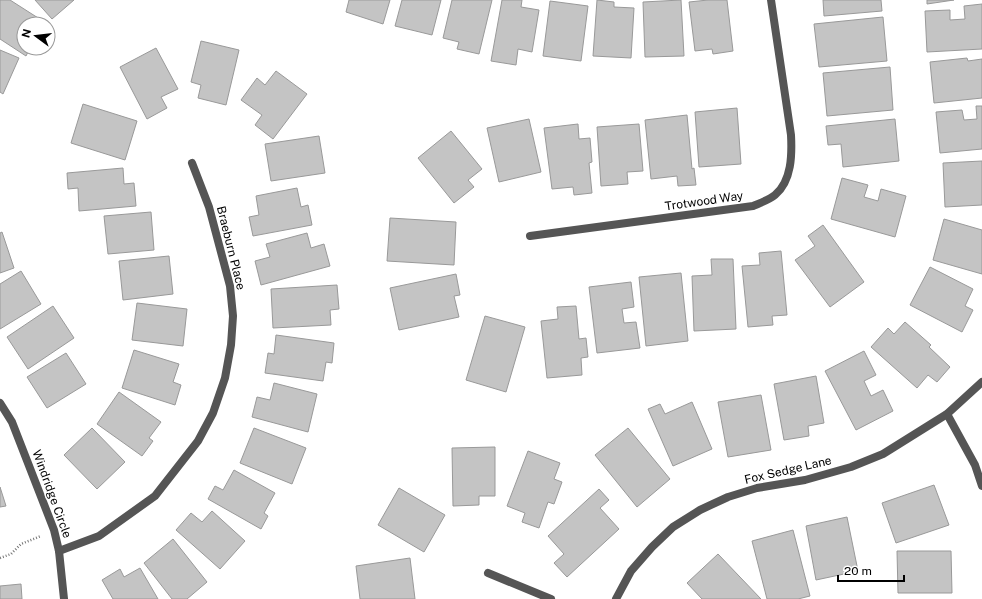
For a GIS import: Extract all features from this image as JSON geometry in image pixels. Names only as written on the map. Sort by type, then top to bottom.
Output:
[{"type":"street","name":"Trotwood Way","points":[[530,236],[753,206],[775,194],[783,184],[789,170],[792,154],[791,135],[771,0]]},
{"type":"street","name":"Braeburn Place","points":[[59,550],[99,536],[155,496],[198,442],[213,413],[225,378],[231,345],[233,316],[230,286],[209,207],[192,163]]},
{"type":"street","name":"Fox Sedge Lane","points":[[616,599],[631,571],[652,547],[673,527],[700,510],[728,497],[757,488],[805,480],[851,467],[883,454],[948,414],[982,382]]},
{"type":"street","name":"Windridge Circle","points":[[0,403],[12,422],[54,530],[59,550],[64,599]]},
{"type":"street","points":[[948,414],[975,465],[982,486]]},
{"type":"street","points":[[488,574],[551,599]]},
{"type":"path","points":[[0,558],[11,554],[21,544],[54,530]]},
{"type":"building","points":[[0,0],[10,0],[35,16],[16,16],[16,49],[0,39]]},
{"type":"building","points":[[35,0],[74,0],[55,16],[49,16]]},
{"type":"building","points":[[349,0],[390,0],[383,24],[346,12]]},
{"type":"building","points":[[402,0],[441,0],[432,35],[395,26]]},
{"type":"building","points":[[452,0],[492,0],[479,54],[457,49],[459,42],[443,38]]},
{"type":"building","points":[[502,0],[522,0],[521,7],[539,10],[532,52],[518,49],[516,65],[491,61]]},
{"type":"building","points":[[597,0],[614,2],[614,7],[634,8],[631,58],[593,56]]},
{"type":"building","points":[[681,0],[684,56],[645,57],[643,2]]},
{"type":"building","points":[[727,0],[733,51],[713,54],[712,49],[695,51],[689,2]]},
{"type":"building","points":[[823,0],[881,0],[882,11],[824,16]]},
{"type":"building","points":[[927,0],[954,0],[927,4]]},
{"type":"building","points":[[550,1],[588,6],[581,61],[543,56]]},
{"type":"building","points":[[982,4],[982,49],[927,52],[925,11],[950,10],[950,20],[965,19],[964,6]]},
{"type":"building","points":[[883,17],[887,61],[819,67],[814,24]]},
{"type":"building","points":[[201,41],[239,50],[226,105],[198,98],[201,85],[191,82]]},
{"type":"building","points":[[156,48],[178,89],[161,97],[167,108],[147,119],[120,67]]},
{"type":"building","points":[[0,50],[19,58],[3,94],[0,92]]},
{"type":"building","points":[[967,58],[968,61],[982,59],[982,98],[934,103],[930,62]]},
{"type":"building","points":[[890,67],[893,110],[827,116],[823,73]]},
{"type":"building","points":[[276,71],[307,94],[273,139],[255,125],[262,115],[241,100],[257,78],[265,85]]},
{"type":"building","points":[[83,104],[137,121],[125,160],[71,143]]},
{"type":"building","points":[[976,106],[982,106],[982,149],[940,153],[936,112],[962,110],[964,120],[977,119]]},
{"type":"building","points":[[737,108],[741,164],[699,167],[695,112]]},
{"type":"building","points":[[687,115],[692,169],[694,168],[696,185],[678,186],[677,176],[651,179],[645,120]]},
{"type":"building","points":[[529,119],[541,172],[499,182],[487,128]]},
{"type":"building","points":[[895,119],[899,161],[843,167],[841,144],[828,145],[826,126]]},
{"type":"building","points":[[578,124],[579,139],[590,138],[592,162],[589,163],[592,193],[574,195],[573,187],[552,189],[544,128]]},
{"type":"building","points":[[639,124],[643,171],[627,172],[628,184],[601,186],[597,127]]},
{"type":"building","points":[[451,131],[482,169],[468,180],[474,187],[454,203],[418,158]]},
{"type":"building","points":[[319,136],[325,173],[271,181],[265,144]]},
{"type":"building","points":[[982,161],[982,205],[945,207],[943,163]]},
{"type":"building","points":[[123,168],[124,184],[134,183],[136,206],[79,211],[78,188],[68,189],[67,173]]},
{"type":"building","points":[[842,178],[868,185],[864,197],[878,201],[881,189],[906,196],[895,237],[831,219]]},
{"type":"building","points":[[297,188],[301,207],[308,205],[312,225],[253,236],[249,217],[259,215],[256,196]]},
{"type":"building","points":[[151,212],[154,250],[108,254],[104,216]]},
{"type":"building","points":[[390,218],[456,222],[454,265],[387,261]]},
{"type":"building","points":[[944,219],[982,230],[982,274],[933,260]]},
{"type":"building","points":[[823,225],[864,282],[830,307],[795,260],[815,246],[808,236]]},
{"type":"building","points":[[2,232],[14,268],[0,273],[0,233]]},
{"type":"building","points":[[307,233],[311,248],[324,244],[330,266],[261,285],[255,261],[270,257],[266,244]]},
{"type":"building","points":[[781,251],[787,315],[772,316],[773,325],[748,327],[742,266],[760,265],[759,253]]},
{"type":"building","points":[[169,256],[173,294],[123,300],[119,261]]},
{"type":"building","points":[[711,259],[733,259],[736,329],[694,331],[692,276],[712,275]]},
{"type":"building","points":[[930,267],[973,289],[965,306],[973,310],[962,332],[910,305]]},
{"type":"building","points":[[21,271],[41,304],[0,329],[0,284]]},
{"type":"building","points":[[681,273],[688,341],[646,346],[639,277]]},
{"type":"building","points":[[456,274],[460,295],[454,296],[459,317],[399,330],[390,288]]},
{"type":"building","points":[[631,282],[634,307],[622,309],[624,323],[636,322],[640,348],[597,353],[589,287]]},
{"type":"building","points":[[337,285],[339,309],[330,310],[331,325],[273,328],[271,289]]},
{"type":"building","points":[[137,303],[187,309],[183,346],[132,340]]},
{"type":"building","points":[[53,306],[74,338],[28,369],[7,337]]},
{"type":"building","points":[[576,306],[579,339],[586,338],[588,357],[581,358],[582,375],[547,378],[541,321],[558,319],[557,307]]},
{"type":"building","points":[[485,316],[525,327],[506,392],[466,380]]},
{"type":"building","points":[[905,322],[931,345],[929,347],[950,367],[937,382],[928,375],[917,388],[871,347],[888,328],[894,334]]},
{"type":"building","points":[[276,335],[334,343],[332,363],[326,362],[323,381],[265,373],[268,353],[274,354]]},
{"type":"building","points":[[134,350],[179,364],[173,382],[181,385],[175,405],[122,388]]},
{"type":"building","points":[[864,351],[876,375],[864,381],[871,396],[883,390],[893,411],[856,430],[825,371]]},
{"type":"building","points":[[66,353],[86,384],[47,408],[27,377]]},
{"type":"building","points":[[816,376],[824,423],[808,426],[809,436],[784,440],[774,384]]},
{"type":"building","points":[[274,383],[317,394],[308,432],[252,417],[257,397],[270,400]]},
{"type":"building","points":[[119,392],[161,422],[149,438],[153,441],[142,456],[97,424]]},
{"type":"building","points":[[761,395],[771,450],[728,457],[718,402]]},
{"type":"building","points":[[692,402],[712,449],[673,466],[648,409],[660,404],[665,414]]},
{"type":"building","points":[[92,428],[125,462],[97,489],[64,455]]},
{"type":"building","points":[[254,428],[306,448],[292,484],[240,463]]},
{"type":"building","points":[[628,428],[670,479],[637,507],[595,455]]},
{"type":"building","points":[[495,447],[495,496],[479,496],[479,505],[453,506],[452,448]]},
{"type":"building","points":[[528,451],[560,463],[554,479],[562,482],[554,504],[548,502],[539,528],[522,522],[525,513],[507,506]]},
{"type":"building","points":[[234,470],[275,493],[264,513],[268,516],[261,529],[208,499],[215,486],[223,490]]},
{"type":"building","points":[[934,485],[949,525],[896,543],[882,503]]},
{"type":"building","points":[[0,487],[6,506],[0,507]]},
{"type":"building","points":[[399,488],[445,515],[424,552],[378,525]]},
{"type":"building","points":[[599,489],[609,500],[600,508],[619,529],[567,577],[554,563],[564,554],[548,536]]},
{"type":"building","points":[[212,511],[245,541],[220,569],[176,530],[191,513],[202,522]]},
{"type":"building","points":[[847,517],[858,571],[816,580],[806,526]]},
{"type":"building","points":[[793,530],[810,596],[798,599],[767,599],[752,541]]},
{"type":"building","points":[[173,539],[207,582],[187,599],[172,599],[144,563]]},
{"type":"building","points":[[897,551],[951,551],[952,593],[898,593]]},
{"type":"building","points":[[718,554],[761,599],[702,599],[687,583]]},
{"type":"building","points":[[410,558],[415,599],[360,599],[356,566]]},
{"type":"building","points":[[140,568],[158,599],[113,599],[102,580],[120,569],[124,577]]},
{"type":"building","points":[[21,584],[22,599],[0,599],[0,586]]}]
